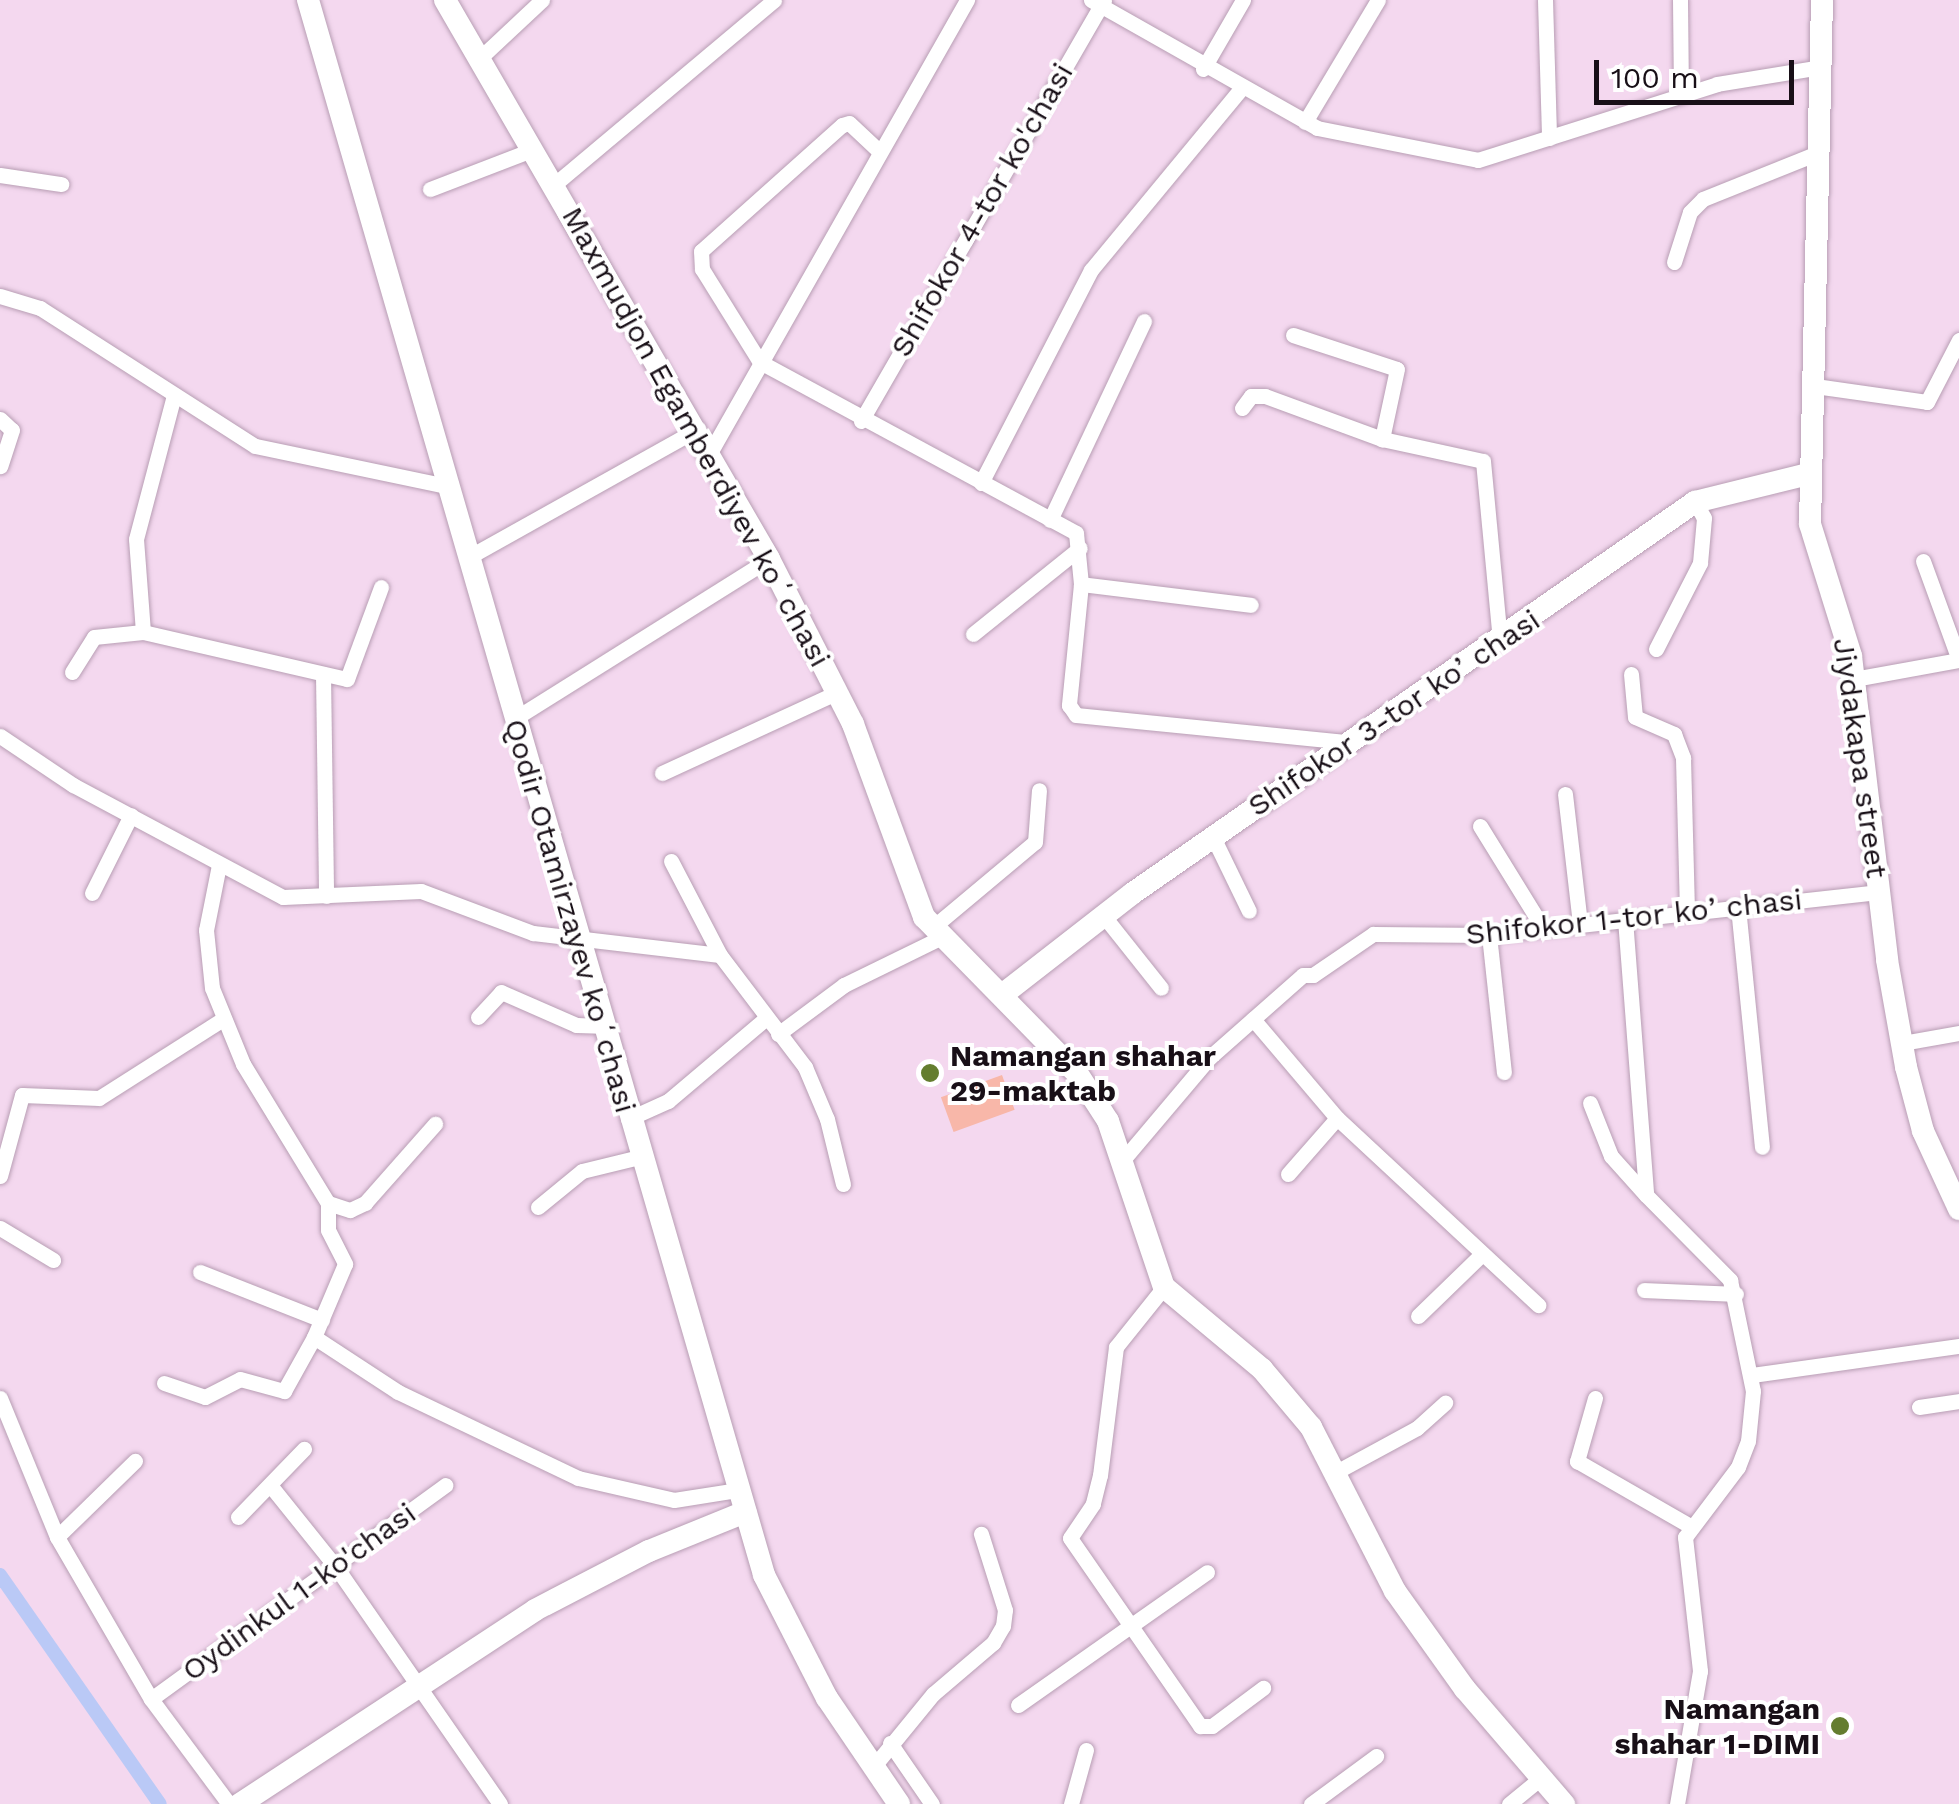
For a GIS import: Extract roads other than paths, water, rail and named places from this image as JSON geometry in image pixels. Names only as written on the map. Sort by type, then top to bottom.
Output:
[{"type":"street","name":"Qodir Otamirzayev koʻchasi","points":[[308,0],[575,937],[742,1501],[798,1646],[900,1804]]},
{"type":"street","name":"Maxmudjon Egamberdiyev koʻchasi","points":[[445,0],[711,450],[769,559],[838,692],[936,933],[1078,1073],[1108,1121],[1164,1287]]},
{"type":"street","points":[[480,58],[542,0]]},
{"type":"street","points":[[555,184],[774,0]]},
{"type":"street","points":[[711,450],[967,0]]},
{"type":"street","points":[[1203,69],[1242,0]]},
{"type":"street","points":[[1306,122],[1378,0]]},
{"type":"street","points":[[1545,0],[1549,138]]},
{"type":"street","points":[[1680,0],[1680,96]]},
{"type":"street","name":"Jiydakapa street","points":[[1822,0],[1815,386],[1808,474],[1810,524],[1854,679],[1879,892],[1902,1043],[1924,1131],[1959,1210]]},
{"type":"street","points":[[1099,2],[1203,69],[1306,122],[1478,160],[1680,96],[1821,67]]},
{"type":"street","name":"Shifokor 4-tor ko'chasi","points":[[860,420],[1099,2]]},
{"type":"street","points":[[981,482],[1092,270],[1241,89]]},
{"type":"street","points":[[880,152],[850,124],[842,125],[701,251],[702,268],[760,362],[860,420],[1076,533],[1081,584],[1069,705],[1076,714],[1352,743]]},
{"type":"street","points":[[430,189],[534,150]]},
{"type":"street","points":[[1674,262],[1690,212],[1703,199],[1820,152]]},
{"type":"street","points":[[0,175],[60,184]]},
{"type":"street","points":[[0,296],[40,308],[173,399],[255,446],[446,486]]},
{"type":"street","points":[[1050,520],[1144,321]]},
{"type":"street","points":[[1293,335],[1398,369],[1382,439]]},
{"type":"street","points":[[1815,386],[1927,402],[1959,340]]},
{"type":"street","points":[[1242,408],[1251,396],[1264,396],[1382,439],[1483,461],[1500,642]]},
{"type":"street","points":[[143,632],[136,539],[173,399]]},
{"type":"street","points":[[0,419],[12,430],[0,466]]},
{"type":"street","points":[[467,558],[698,429]]},
{"type":"street","name":"Shifokor 3-tor koʼchasi","points":[[1002,994],[1103,915],[1500,642],[1695,502],[1808,474]]},
{"type":"street","points":[[1656,649],[1700,563],[1704,518],[1695,502]]},
{"type":"street","points":[[974,634],[1080,548]]},
{"type":"street","points":[[514,720],[769,559]]},
{"type":"street","points":[[1854,679],[1959,660],[1923,561]]},
{"type":"street","points":[[1081,584],[1251,605]]},
{"type":"street","points":[[72,672],[94,637],[143,632],[323,674],[351,676],[381,587]]},
{"type":"street","points":[[323,674],[326,896]]},
{"type":"street","points":[[1631,674],[1635,717],[1674,734],[1683,758],[1687,913]]},
{"type":"street","points":[[662,774],[838,692]]},
{"type":"street","points":[[0,736],[131,816],[283,897],[421,891],[508,926],[720,955]]},
{"type":"street","points":[[778,1034],[844,985],[936,933],[1035,842],[1039,790]]},
{"type":"street","points":[[1565,794],[1580,924]]},
{"type":"street","points":[[92,893],[131,816]]},
{"type":"street","points":[[1480,826],[1542,928]]},
{"type":"street","points":[[1214,837],[1249,910]]},
{"type":"street","points":[[671,861],[720,955],[819,1096],[842,1184]]},
{"type":"street","points":[[164,1383],[209,1397],[240,1379],[284,1390],[314,1337],[345,1268],[328,1230],[328,1203],[264,1101],[222,1019],[206,955],[219,865]]},
{"type":"street","name":"Shifokor 1-tor koʼchasi","points":[[1122,1161],[1210,1056],[1303,975],[1313,975],[1374,934],[1489,935],[1879,892]]},
{"type":"street","points":[[1738,907],[1762,1147]]},
{"type":"street","points":[[1103,915],[1161,988]]},
{"type":"street","points":[[1625,919],[1646,1195]]},
{"type":"street","points":[[1489,935],[1504,1072]]},
{"type":"street","points":[[478,1017],[501,992],[576,1026],[601,1026]]},
{"type":"street","points":[[0,1176],[23,1094],[99,1098],[222,1019]]},
{"type":"street","points":[[628,1119],[668,1100],[765,1019]]},
{"type":"street","points":[[1253,1019],[1337,1118],[1538,1305]]},
{"type":"street","points":[[1902,1043],[1959,1033]]},
{"type":"street","points":[[1590,1103],[1611,1156],[1713,1261],[1736,1294],[1752,1375],[1743,1454],[1690,1526],[1684,1547],[1700,1671],[1678,1804]]},
{"type":"street","points":[[1288,1174],[1337,1118]]},
{"type":"street","points":[[328,1203],[350,1210],[365,1203],[436,1124]]},
{"type":"street","points":[[538,1207],[582,1171],[639,1157]]},
{"type":"street","points":[[0,1228],[53,1260]]},
{"type":"street","points":[[1418,1316],[1481,1255]]},
{"type":"street","points":[[200,1272],[322,1320]]},
{"type":"street","points":[[1263,1688],[1224,1719],[1200,1726],[1070,1536],[1093,1504],[1116,1348],[1164,1287],[1262,1369],[1311,1427],[1395,1591],[1465,1689],[1564,1804]]},
{"type":"street","points":[[1644,1290],[1736,1294]]},
{"type":"street","points":[[314,1337],[398,1392],[578,1478],[674,1500],[742,1501]]},
{"type":"street","points":[[1752,1375],[1959,1346]]},
{"type":"street","points":[[0,1398],[57,1538],[151,1699],[229,1804]]},
{"type":"street","points":[[1595,1398],[1577,1461],[1690,1526]]},
{"type":"street","points":[[1919,1406],[1959,1401]]},
{"type":"street","points":[[1336,1472],[1417,1428],[1445,1404]]},
{"type":"street","points":[[238,1517],[304,1449]]},
{"type":"street","points":[[57,1538],[135,1461]]},
{"type":"street","name":"Oydinkul 1-ko'chasi","points":[[151,1699],[446,1484]]},
{"type":"street","points":[[270,1485],[336,1567],[500,1804]]},
{"type":"street","points":[[240,1804],[417,1683],[608,1571],[742,1501]]},
{"type":"street","points":[[874,1766],[890,1743],[1003,1626],[1004,1610],[981,1534]]},
{"type":"street","points":[[1018,1705],[1132,1629],[1207,1572]]},
{"type":"street","points":[[890,1743],[932,1804]]},
{"type":"street","points":[[1071,1804],[1086,1750]]},
{"type":"street","points":[[1311,1804],[1376,1756]]},
{"type":"street","points":[[1509,1804],[1542,1777]]},
{"type":"waterway","points":[[0,1575],[160,1804]]},
{"type":"place","name":"Namangan shahar 29-maktab","points":[[930,1073]]},
{"type":"place","name":"Namangan shahar 1-DIMI","points":[[1840,1726]]}]
